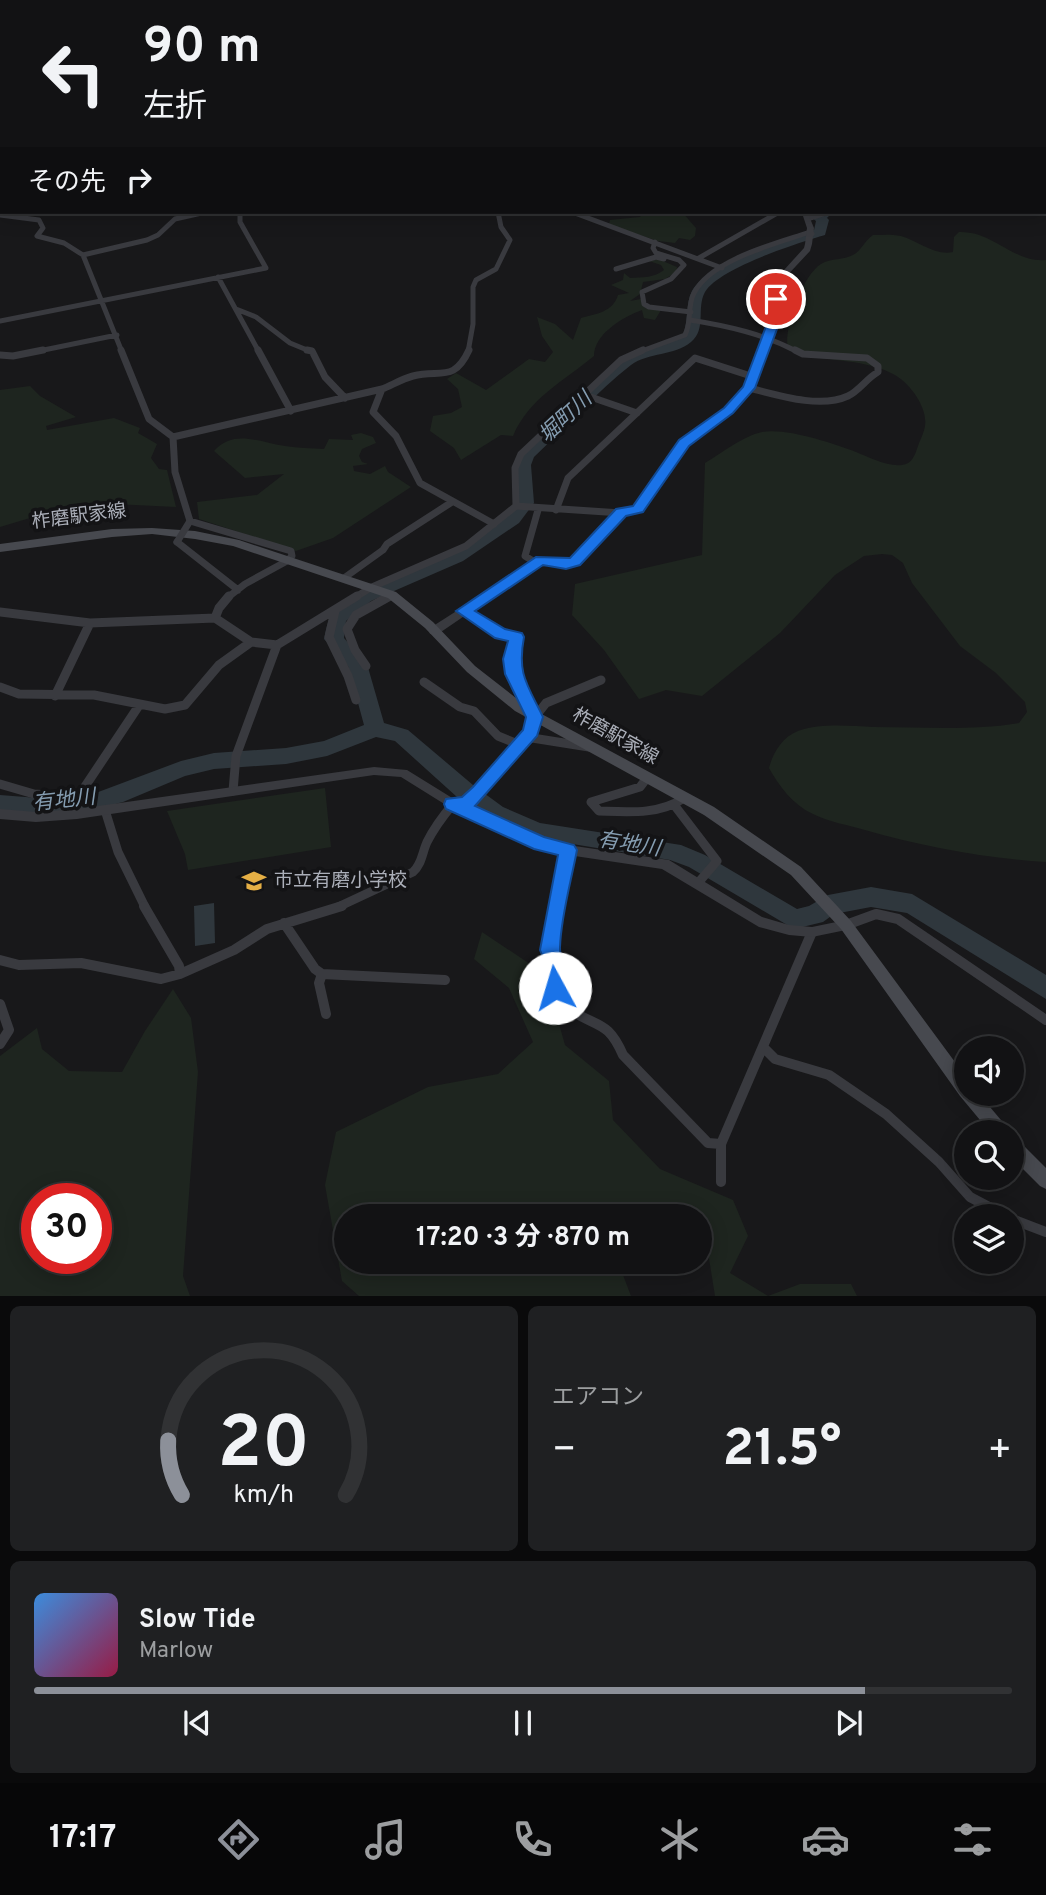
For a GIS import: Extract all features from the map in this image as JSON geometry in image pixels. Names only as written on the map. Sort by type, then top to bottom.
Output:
[{"type":"main road","name":"柞磨駅家線","points":[[0,548],[112,533],[152,531],[195,535],[235,543],[382,591],[434,631],[495,690],[535,717],[648,778],[679,802],[709,811],[796,871],[843,922],[954,1074]]},
{"type":"main road","name":"柞磨駅家線","points":[[979,1106],[990,1120]]},
{"type":"main road","points":[[1024,1158],[1046,1180]]},
{"type":"street","points":[[0,321],[266,268],[240,222],[240,214]]},
{"type":"street","points":[[0,215],[39,220],[43,228],[37,236],[64,243],[83,254],[149,419],[173,437],[345,398],[412,377],[442,375],[455,371],[472,340],[473,287],[476,280],[496,269],[510,240],[501,228],[498,214]]},
{"type":"street","points":[[577,214],[722,268]]},
{"type":"street","points":[[699,258],[776,214]]},
{"type":"street","points":[[83,254],[125,247],[146,240],[159,234],[177,215]]},
{"type":"street","points":[[233,791],[236,755],[277,645],[337,609],[382,591],[466,546],[516,506],[556,510],[596,509],[621,513],[638,509],[684,443],[729,411],[749,388],[774,321],[778,281],[807,249],[812,234],[805,216]]},
{"type":"street","points":[[516,506],[515,468],[521,454],[621,360],[685,335],[695,290],[722,268],[759,248],[812,234]]},
{"type":"street","points":[[655,243],[653,248],[656,253],[679,260],[684,265],[671,279],[642,292],[644,304],[649,307],[731,326],[803,354],[867,358],[875,362],[878,372],[857,391],[836,400],[781,395],[749,388]]},
{"type":"street","points":[[616,269],[656,257],[670,258]]},
{"type":"street","points":[[218,277],[291,411]]},
{"type":"street","points":[[236,310],[273,328],[281,340],[292,346],[312,351],[328,383],[345,398]]},
{"type":"street","points":[[0,355],[13,356],[117,335]]},
{"type":"street","points":[[556,510],[568,478],[695,358],[754,377]]},
{"type":"street","points":[[382,388],[373,412],[396,436],[420,483],[494,524]]},
{"type":"street","points":[[585,395],[637,413]]},
{"type":"street","points":[[173,437],[175,472],[190,521],[177,542],[238,590]]},
{"type":"street","points":[[344,578],[383,550],[387,544],[452,502]]},
{"type":"street","points":[[535,509],[525,556],[536,563]]},
{"type":"street","points":[[434,631],[541,560],[566,564],[575,561],[621,513]]},
{"type":"street","points":[[190,521],[291,551],[292,556],[287,561],[238,590],[216,610],[215,618]]},
{"type":"street","points":[[366,666],[348,640],[346,630],[362,608],[382,591]]},
{"type":"street","points":[[337,609],[327,632],[333,650],[347,672],[356,700]]},
{"type":"street","points":[[464,611],[500,634],[516,637],[512,659],[514,674],[535,717]]},
{"type":"street","points":[[0,613],[90,623],[215,618],[251,642],[277,645]]},
{"type":"street","points":[[319,619],[346,630]]},
{"type":"street","points":[[55,696],[90,623]]},
{"type":"street","points":[[0,687],[19,694],[93,695],[165,709],[185,705],[219,665],[251,642]]},
{"type":"street","points":[[0,960],[19,965],[81,964],[161,979],[180,974],[234,950],[267,929],[333,910],[413,872],[420,866],[422,852],[459,804],[480,792],[531,732],[535,717],[547,703],[601,680]]},
{"type":"street","points":[[424,682],[460,707],[474,711],[498,737],[592,748]]},
{"type":"street","points":[[76,814],[78,797],[140,704]]},
{"type":"street","points":[[0,814],[36,817],[76,814],[374,771],[403,773],[459,804],[540,843],[568,850],[665,864],[700,882],[732,908],[759,922],[812,933],[876,914],[898,919],[1046,1020]]},
{"type":"street","points":[[648,778],[639,787],[591,802],[599,811],[628,813],[679,802],[717,861],[700,882]]},
{"type":"street","points":[[0,784],[34,794],[78,797]]},
{"type":"street","points":[[105,810],[112,841],[147,913],[179,966],[180,974]]},
{"type":"street","points":[[568,850],[550,950],[556,965],[555,988],[560,1001],[574,1012],[600,1023],[615,1037],[623,1055],[708,1143],[721,1144]]},
{"type":"street","points":[[284,923],[322,974],[445,980]]},
{"type":"street","points":[[722,1182],[721,1144],[812,933]]},
{"type":"street","points":[[322,974],[320,983],[326,1014]]},
{"type":"street","points":[[0,1004],[9,1030],[0,1044]]},
{"type":"street","points":[[763,1047],[775,1059],[829,1075],[886,1114],[939,1162],[970,1197],[983,1204]]},
{"type":"street","points":[[1024,1224],[1046,1233]]},
{"type":"shaded area","points":[[642,214],[684,214],[696,228],[695,236],[690,240],[679,238],[675,243],[658,241],[609,225],[610,220],[640,217]]},
{"type":"shaded area","points":[[959,232],[983,236],[1023,257],[1046,260],[1046,862],[932,847],[825,819],[793,800],[769,768],[783,741],[807,728],[983,727],[1019,723],[1027,712],[1025,702],[996,673],[960,646],[912,583],[903,563],[892,555],[864,556],[835,575],[780,633],[702,696],[666,690],[639,699],[604,650],[572,615],[575,584],[702,555],[705,463],[747,437],[762,432],[784,432],[822,441],[890,465],[902,465],[911,461],[924,431],[925,419],[924,411],[911,389],[893,374],[881,369],[788,350],[788,329],[801,291],[821,264],[853,255],[873,235],[901,236],[933,250],[953,252],[954,237]]},
{"type":"shaded area","points":[[658,259],[677,267],[676,272],[665,279],[643,282],[640,294],[630,301],[641,299],[646,308],[661,310],[655,320],[644,318],[642,310],[611,327],[599,341],[594,356],[538,401],[528,411],[513,436],[501,435],[461,460],[454,448],[430,431],[433,416],[451,413],[462,407],[458,389],[447,379],[456,373],[486,390],[529,359],[545,362],[553,352],[542,336],[537,317],[555,324],[573,340],[581,318],[603,311],[616,301],[618,295],[629,293],[611,285],[623,280],[624,273],[630,278],[660,273],[664,270],[661,265],[649,261]]},
{"type":"shaded area","points":[[30,386],[40,396],[76,417],[46,426],[47,430],[114,418],[140,428],[138,433],[157,444],[151,458],[159,469],[167,470],[176,507],[114,504],[30,518],[0,527],[0,390]]},
{"type":"shaded area","points":[[361,433],[373,437],[376,443],[362,449],[359,456],[362,462],[368,464],[353,466],[354,471],[370,474],[385,466],[388,472],[411,487],[333,538],[296,551],[199,519],[197,502],[257,495],[284,474],[245,478],[214,451],[222,444],[230,440],[248,439],[290,447],[324,449],[329,439],[353,440],[351,435]]},
{"type":"shaded area","points":[[325,788],[331,847],[188,870],[185,854],[167,811]]},
{"type":"shaded area","points":[[214,903],[215,943],[195,946],[194,906]]},
{"type":"shaded area","points":[[482,932],[545,974],[565,1045],[609,1081],[613,1120],[660,1169],[733,1200],[748,1236],[730,1273],[768,1296],[715,1296],[711,1274],[712,1204],[334,1204],[334,1236],[325,1185],[336,1132],[428,1087],[498,1074],[533,1042],[509,988],[474,959]]},
{"type":"shaded area","points":[[173,989],[191,1018],[198,1072],[183,1276],[190,1296],[0,1296],[0,1056],[37,1028],[42,1049],[69,1071],[122,1072]]},
{"type":"shaded area","points":[[341,1274],[623,1274],[631,1296],[359,1296],[342,1281]]},
{"type":"shaded area","points":[[800,1284],[851,1284],[857,1296],[768,1296]]},
{"type":"waterway","name":"堀町川","points":[[375,729],[357,664],[334,639],[337,620],[346,609],[364,597],[457,557],[513,519],[525,503],[523,465],[527,455],[627,361],[676,344],[688,337],[692,331],[697,297],[708,281],[756,254],[820,232],[823,220],[813,214]]},
{"type":"waterway","points":[[823,220],[829,214]]},
{"type":"waterway","name":"有地川","points":[[0,803],[38,806],[93,802],[115,796],[181,769],[214,761],[286,756],[327,748],[375,729]]},
{"type":"waterway","name":"有地川","points":[[375,729],[401,735],[465,791],[495,813],[538,831],[673,851],[697,861],[794,919],[815,915],[828,905],[871,897],[912,904],[1046,988]]},
{"type":"place","name":"市立有磨小学校","points":[[254,881]]},
{"type":"route","points":[[555,988],[556,965],[550,950],[568,850],[540,843],[453,804],[466,803],[480,792],[531,732],[535,717],[514,674],[512,659],[516,637],[500,634],[464,611],[541,560],[566,564],[575,561],[621,513],[638,509],[684,443],[729,411],[749,388],[774,321],[776,299]]}]
